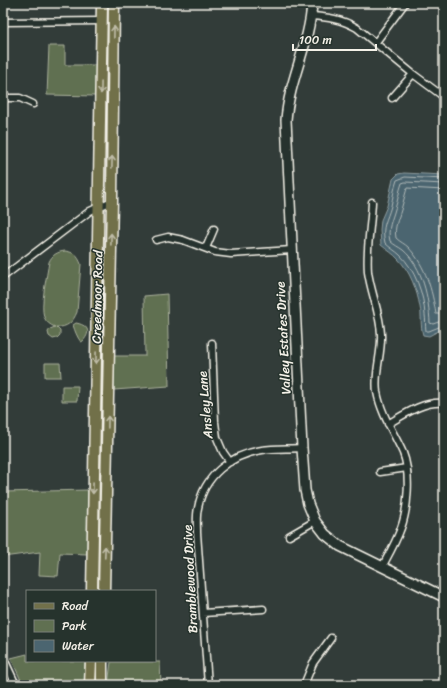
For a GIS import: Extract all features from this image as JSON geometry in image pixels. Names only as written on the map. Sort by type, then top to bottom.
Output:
[{"type":"main road","name":"Creedmoor Road","points":[[92,590],[102,3]]},
{"type":"main road","name":"Creedmoor Road","points":[[104,590],[112,201],[114,3]]},
{"type":"main road","points":[[90,685],[91,662]]},
{"type":"main road","points":[[102,662],[102,685]]},
{"type":"street","name":"Valley Estates Drive","points":[[312,3],[311,16],[286,109],[302,448],[305,490],[308,504],[315,520],[325,534],[340,546],[444,597]]},
{"type":"street","points":[[376,42],[405,3]]},
{"type":"street","points":[[311,16],[339,19],[348,22],[376,42],[413,74],[444,97]]},
{"type":"street","points":[[3,22],[102,21]]},
{"type":"street","points":[[392,98],[413,74]]},
{"type":"street","points":[[3,98],[20,98],[32,104]]},
{"type":"street","points":[[3,276],[90,211],[112,201]]},
{"type":"street","points":[[372,202],[367,262],[381,334],[381,354],[377,373],[377,390],[382,411],[403,455],[407,482],[403,522],[392,549],[382,567]]},
{"type":"street","points":[[206,248],[214,229]]},
{"type":"street","points":[[156,240],[168,237],[183,240],[214,252],[231,254],[292,250]]},
{"type":"street","name":"Ansley Lane","points":[[212,343],[217,438],[223,452],[230,462]]},
{"type":"street","points":[[388,424],[426,404],[438,402],[444,403]]},
{"type":"street","name":"Bramblewood Drive","points":[[208,685],[197,533],[198,509],[205,486],[216,473],[230,462],[248,453],[263,450],[302,448]]},
{"type":"street","points":[[380,472],[406,468]]},
{"type":"street","points":[[289,536],[315,520]]},
{"type":"street","points":[[203,613],[263,609]]},
{"type":"street","points":[[304,685],[313,663],[331,638]]},
{"type":"street","points":[[3,657],[16,685]]},
{"type":"green space","points":[[105,36],[107,36],[110,77],[109,163],[107,163],[108,111],[105,87]]},
{"type":"green space","points":[[49,46],[65,46],[65,65],[96,65],[96,96],[47,95]]},
{"type":"green space","points":[[102,238],[104,238],[103,291],[106,318],[101,590],[95,590]]},
{"type":"green space","points":[[65,251],[71,252],[75,255],[81,264],[77,312],[74,319],[69,324],[56,327],[60,331],[60,335],[53,339],[49,336],[48,332],[50,329],[55,327],[46,320],[43,312],[44,290],[50,260],[55,254]]},
{"type":"green space","points":[[167,294],[169,386],[114,390],[114,356],[145,356],[144,296]]},
{"type":"green space","points":[[76,323],[83,325],[88,331],[86,337],[81,342],[73,325]]},
{"type":"green space","points":[[45,363],[60,363],[61,377],[45,377]]},
{"type":"green space","points":[[62,386],[78,386],[77,401],[62,401]]},
{"type":"green space","points":[[88,490],[87,554],[60,553],[58,576],[39,575],[40,552],[3,557],[3,492]]},
{"type":"green space","points":[[26,654],[26,662],[85,662],[85,685],[23,685],[11,658]]},
{"type":"green space","points":[[111,662],[160,662],[161,685],[108,685]]},
{"type":"water","points":[[398,174],[444,175],[444,328],[429,336],[423,335],[419,301],[406,269],[396,257],[381,245],[381,220],[387,206],[393,179]]}]
